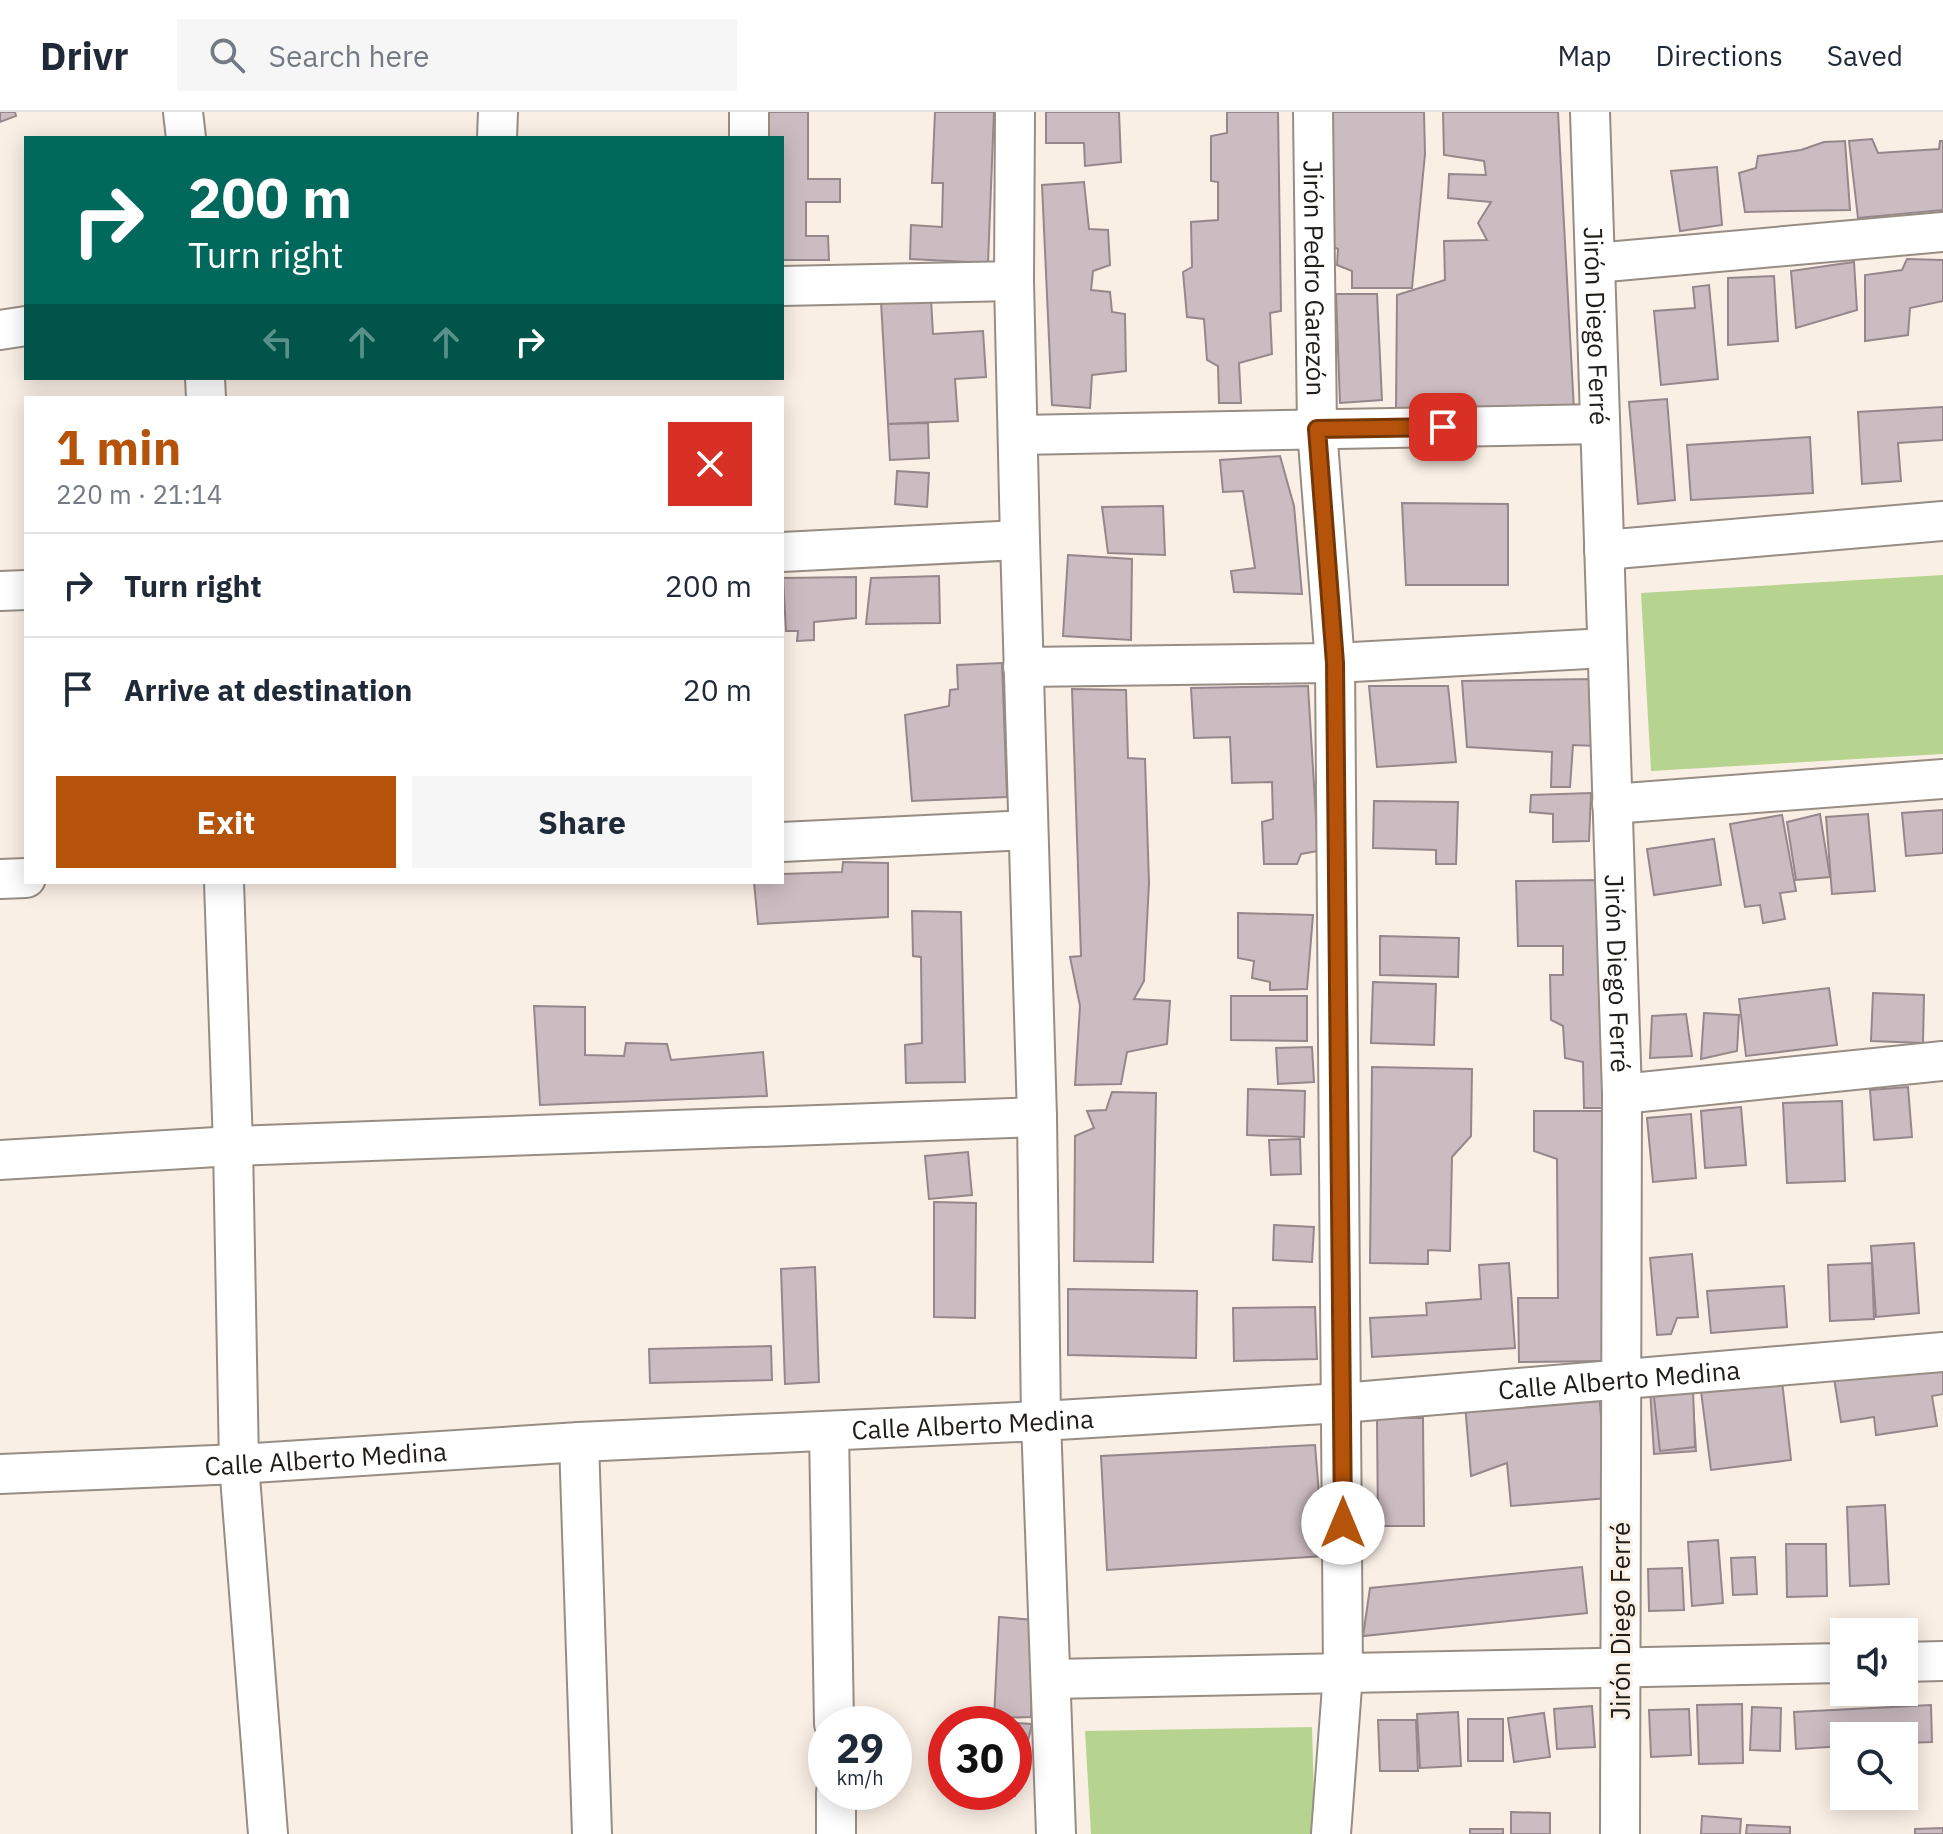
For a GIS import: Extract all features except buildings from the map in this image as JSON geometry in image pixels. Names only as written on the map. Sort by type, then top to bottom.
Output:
[{"type":"street","points":[[183,112],[186,136]]},
{"type":"street","points":[[497,136],[498,112]]},
{"type":"street","points":[[749,112],[749,136]]},
{"type":"street","points":[[1015,112],[1014,281],[1023,667],[1037,1117],[1041,1421],[1056,1834]]},
{"type":"street","name":"Jirón Pedro Garezón","points":[[1313,112],[1317,429],[1335,663],[1343,1673],[1331,1834]]},
{"type":"street","name":"Jirón Diego Ferré","points":[[1590,112],[1622,1094],[1620,1834]]},
{"type":"street","points":[[1595,263],[1943,232]]},
{"type":"street","points":[[784,286],[1014,281]]},
{"type":"street","points":[[0,330],[24,326]]},
{"type":"street","points":[[1018,435],[1600,424]]},
{"type":"street","points":[[1604,550],[1943,521]]},
{"type":"street","points":[[784,552],[1020,540]]},
{"type":"street","points":[[0,591],[24,590]]},
{"type":"street","points":[[1023,667],[1335,663],[1606,648]]},
{"type":"street","points":[[1612,804],[1943,779]]},
{"type":"street","points":[[784,842],[1028,830]]},
{"type":"street","points":[[0,879],[24,878]]},
{"type":"street","points":[[224,884],[239,1464],[268,1834]]},
{"type":"street","points":[[1622,1094],[1943,1061]]},
{"type":"street","points":[[0,1160],[233,1146],[1037,1117]]},
{"type":"street","name":"Calle Alberto Medina","points":[[0,1474],[239,1464],[579,1442],[1041,1421],[1342,1403],[1943,1352]]},
{"type":"street","points":[[829,1431],[834,1706]]},
{"type":"street","points":[[579,1442],[592,1834]]},
{"type":"street","points":[[1918,1662],[1943,1661]]},
{"type":"street","points":[[1052,1679],[1830,1663]]},
{"type":"street","points":[[836,1810],[836,1834]]},
{"type":"green space","points":[[1943,575],[1943,754],[1651,771],[1641,593]]},
{"type":"green space","points":[[1312,1727],[1315,1834],[1091,1834],[1085,1731]]},
{"type":"route","points":[[1343,1523],[1335,663],[1317,429],[1443,427]]}]
